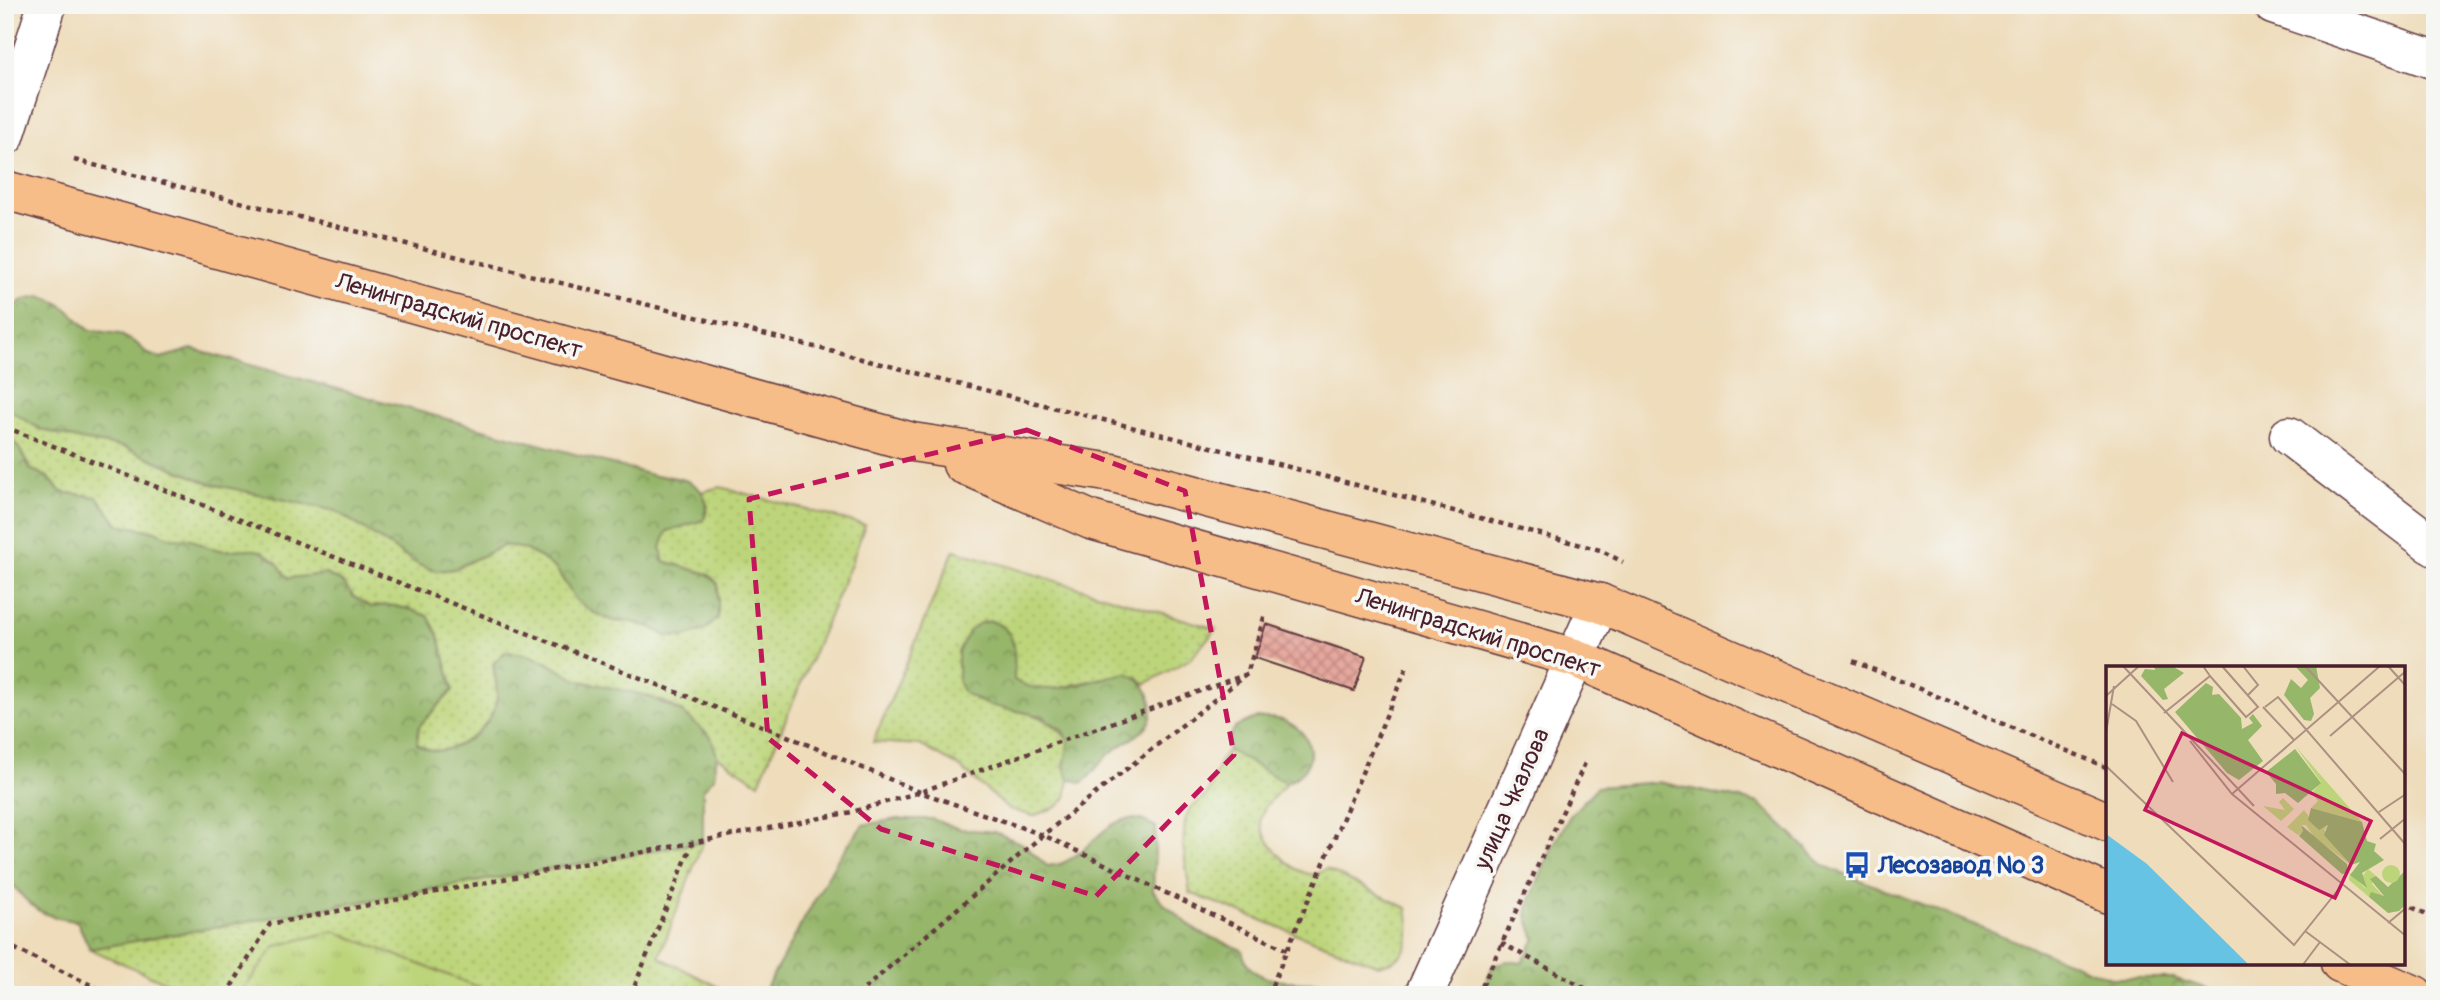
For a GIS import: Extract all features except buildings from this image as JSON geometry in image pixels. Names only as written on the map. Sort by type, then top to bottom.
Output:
[{"type":"main road","name":"Ленинградский проспект","points":[[5,190],[912,442],[1113,473],[1600,603],[2106,821]]},
{"type":"main road","name":"Ленинградский проспект","points":[[912,442],[1091,520],[1575,658],[2106,893]]},
{"type":"main road","points":[[2345,965],[2415,995]]},
{"type":"street","points":[[5,136],[47,5]]},
{"type":"street","points":[[2273,5],[2435,60]]},
{"type":"street","points":[[2290,436],[2435,547]]},
{"type":"street","name":"улица Чкалова","points":[[1424,995],[1600,603]]},
{"type":"path","points":[[5,427],[780,733],[920,792],[1044,835],[1287,950]]},
{"type":"path","points":[[857,995],[1044,835],[1247,674],[1265,613]]},
{"type":"path","points":[[1268,995],[1408,664]]},
{"type":"path","points":[[226,995],[270,924],[852,812],[920,792],[1247,674]]},
{"type":"path","points":[[1478,995],[1586,761]]},
{"type":"path","points":[[631,995],[692,844]]},
{"type":"path","points":[[2405,904],[2435,918]]},
{"type":"path","points":[[1501,943],[1598,995]]},
{"type":"path","points":[[5,944],[112,995]]},
{"type":"highlighted area","points":[[1027,430],[1185,491],[1234,755],[1096,896],[881,829],[768,738],[749,499]]},
{"type":"green space","points":[[40,296],[61,305],[89,330],[119,334],[136,343],[148,354],[161,358],[192,349],[655,476],[686,481],[701,491],[705,498],[704,520],[667,531],[661,547],[663,561],[708,574],[718,584],[718,618],[704,630],[684,637],[666,636],[651,627],[613,621],[592,612],[576,600],[556,569],[524,549],[505,545],[454,569],[436,571],[419,565],[336,511],[208,483],[124,447],[81,440],[40,429],[8,409],[5,404],[5,313],[24,299]]},
{"type":"green space","points":[[8,409],[40,429],[81,440],[124,447],[208,483],[336,511],[419,565],[436,571],[454,569],[505,545],[524,549],[556,569],[576,600],[613,621],[651,627],[666,636],[684,637],[704,630],[718,618],[718,584],[708,574],[663,561],[661,547],[667,531],[704,520],[708,506],[701,492],[720,487],[865,525],[759,783],[717,756],[711,737],[682,712],[665,702],[577,680],[544,661],[525,654],[505,652],[493,664],[497,696],[495,707],[483,726],[464,742],[453,747],[430,750],[416,744],[419,726],[453,690],[438,634],[409,609],[388,605],[371,607],[354,597],[342,582],[326,574],[288,578],[277,563],[243,549],[225,551],[207,547],[191,539],[171,538],[155,531],[119,525],[97,497],[61,492],[48,477],[30,469],[17,446],[5,436],[5,414]]},
{"type":"green space","points":[[5,436],[17,446],[30,469],[48,477],[61,492],[97,497],[119,525],[155,531],[171,538],[191,539],[207,547],[225,551],[261,551],[277,563],[288,578],[326,574],[342,582],[354,597],[371,607],[388,605],[428,616],[438,634],[453,690],[419,726],[417,744],[426,749],[443,750],[453,747],[474,735],[483,726],[495,707],[497,696],[493,664],[505,652],[525,654],[544,661],[577,680],[648,696],[682,712],[711,737],[717,756],[714,777],[703,790],[703,842],[90,949],[77,921],[52,916],[35,908],[5,874]]},
{"type":"green space","points":[[954,550],[1216,629],[1190,659],[1145,684],[1137,677],[1108,677],[1059,688],[1026,686],[1014,680],[1014,645],[975,700],[1039,717],[1060,731],[1069,742],[1064,766],[1069,779],[1066,798],[1057,807],[1033,816],[1009,809],[957,765],[920,745],[873,742]]},
{"type":"green space","points":[[991,621],[1000,625],[1011,637],[1014,680],[1042,689],[1056,689],[1127,673],[1141,681],[1149,695],[1152,707],[1148,725],[1108,755],[1082,783],[1069,779],[1064,766],[1069,742],[1062,730],[1041,716],[988,705],[964,693],[958,681],[958,652],[970,630],[980,623]]},
{"type":"green space","points":[[1256,718],[1285,721],[1305,737],[1310,754],[1308,763],[1296,777],[1286,783],[1228,750],[1228,742],[1235,728]]},
{"type":"green space","points":[[1228,750],[1286,783],[1267,804],[1261,819],[1266,837],[1289,864],[1308,874],[1316,874],[1326,869],[1407,908],[1409,937],[1400,956],[1378,965],[1190,893],[1183,846],[1185,821],[1189,810],[1208,794],[1221,759]]},
{"type":"green space","points":[[1658,782],[1759,803],[1824,866],[2110,978],[2173,978],[2229,995],[1481,995],[1493,965],[1507,961],[1522,963],[1535,939],[1527,916],[1529,903],[1550,852],[1570,816],[1597,787]]},
{"type":"green space","points":[[897,819],[932,819],[960,829],[995,832],[1023,844],[1047,866],[1061,864],[1075,856],[1116,823],[1128,819],[1141,820],[1156,827],[1153,891],[1163,903],[1198,932],[1242,950],[1247,963],[1256,973],[1267,978],[1293,982],[1345,984],[1351,995],[762,995],[837,860],[863,825]]},
{"type":"green space","points":[[703,842],[659,957],[734,995],[194,995],[90,949]]},
{"type":"green space","points":[[334,931],[499,995],[239,995],[276,946]]},
{"type":"place","name":"Лесозавод № 3","points":[[1857,865]]}]
